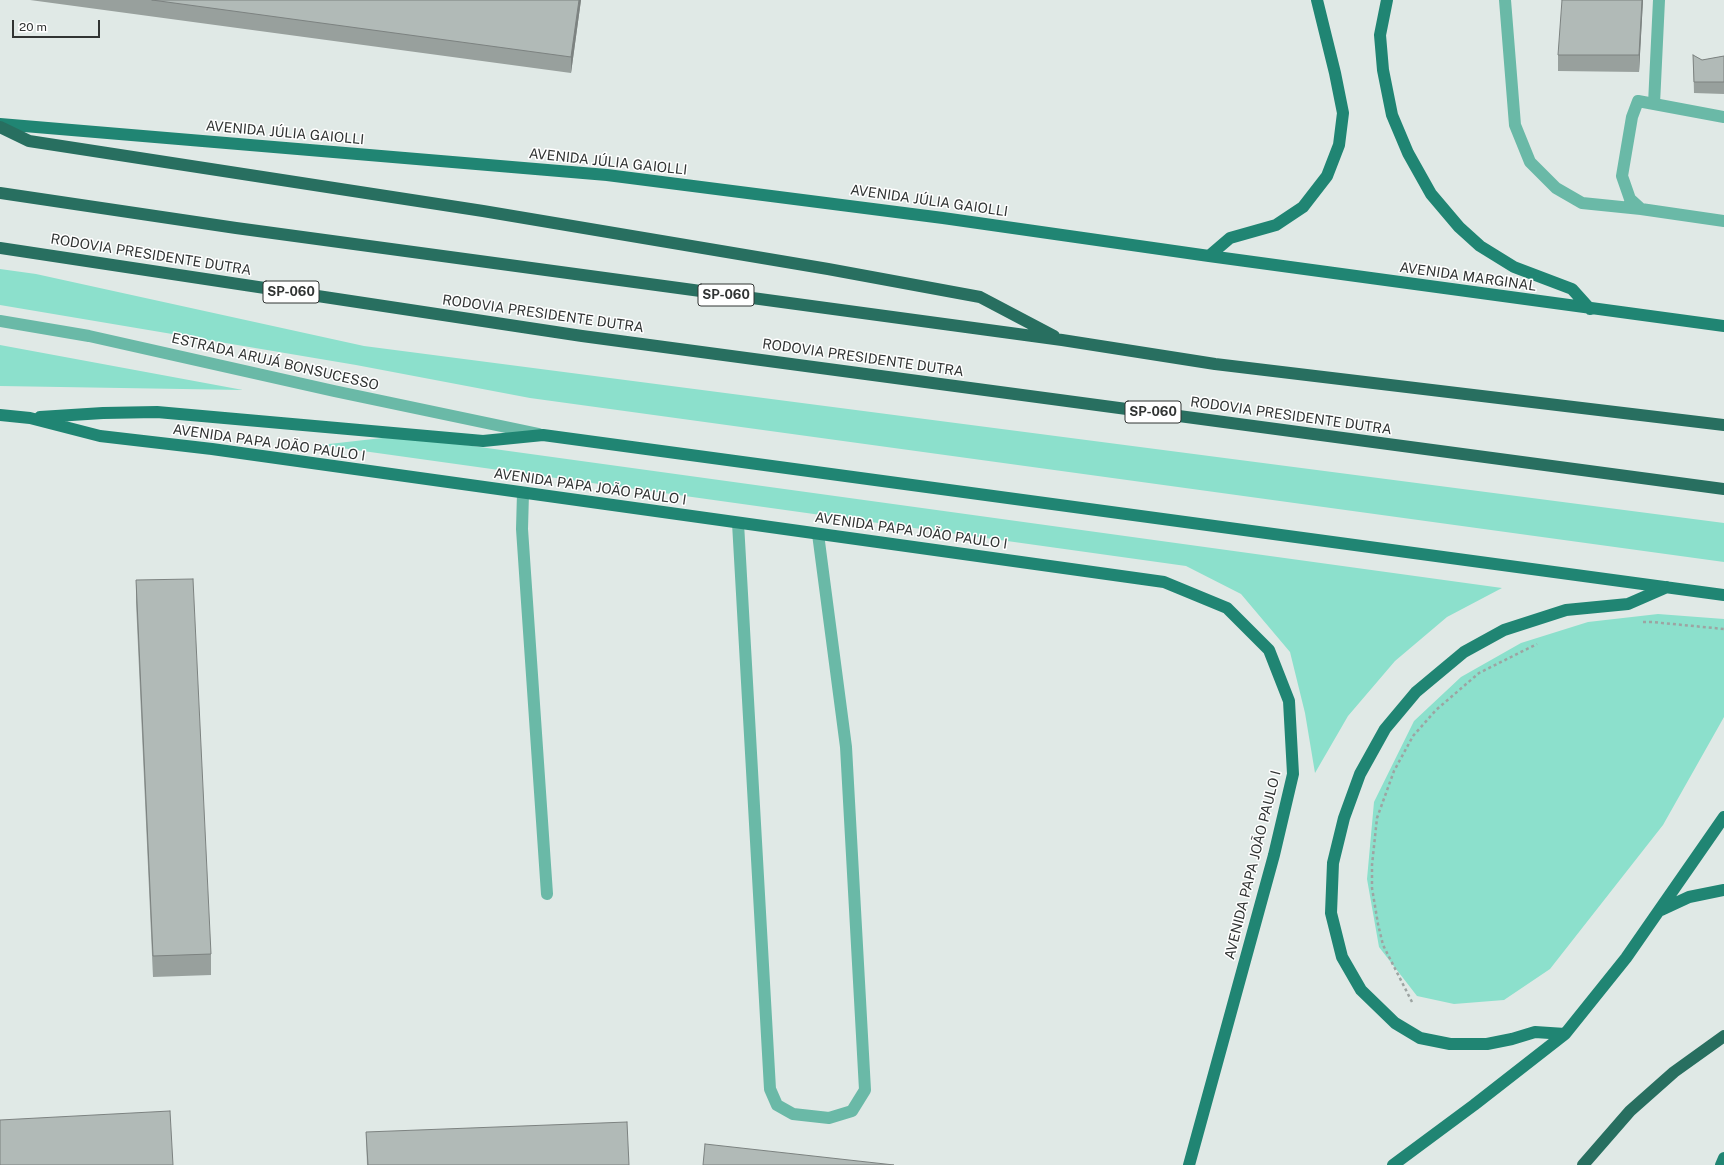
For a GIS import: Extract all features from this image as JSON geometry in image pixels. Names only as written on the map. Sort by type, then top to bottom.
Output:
[{"type":"highway","points":[[0,126],[29,141],[483,211],[828,269],[980,298],[1062,340]]},
{"type":"highway","name":"SP-060","points":[[0,193],[244,230],[1062,340],[1223,365],[1724,425]]},
{"type":"highway","name":"RODOVIA PRESIDENTE DUTRA","points":[[0,248],[590,337],[1724,489]]},
{"type":"highway","points":[[1583,1165],[1630,1111],[1674,1072],[1724,1036]]},
{"type":"main road","points":[[1209,256],[1230,238],[1276,225],[1303,207],[1327,176],[1339,145],[1343,113],[1317,0]]},
{"type":"main road","points":[[1387,0],[1380,36],[1383,70],[1392,115],[1408,154],[1431,194],[1459,227],[1480,246],[1514,267],[1572,289],[1590,309]]},
{"type":"main road","name":"AVENIDA JÚLIA GAIOLLI","points":[[0,126],[607,175],[943,218],[1209,256]]},
{"type":"main road","name":"AVENIDA MARGINAL","points":[[1209,256],[1590,309],[1724,326]]},
{"type":"main road","points":[[30,418],[103,413],[157,412],[482,441],[543,435],[1719,594]]},
{"type":"main road","name":"AVENIDA PAPA JOÃO PAULO I","points":[[0,415],[30,418],[100,436],[738,522],[1164,582],[1227,608],[1270,650],[1289,701],[1293,774],[1274,855],[1189,1165]]},
{"type":"main road","points":[[1565,1034],[1535,1032],[1512,1039],[1487,1044],[1450,1044],[1420,1038],[1395,1024],[1361,990],[1342,957],[1331,913],[1333,863],[1344,818],[1360,774],[1385,729],[1416,692],[1464,652],[1504,630],[1566,610],[1628,604],[1667,587]]},
{"type":"main road","points":[[1393,1165],[1474,1105],[1565,1034],[1626,958],[1724,817]]},
{"type":"main road","points":[[1660,911],[1689,897],[1724,890]]},
{"type":"main road","points":[[1721,1165],[1724,1158]]},
{"type":"street","points":[[1505,0],[1515,125],[1530,162],[1556,188],[1582,203],[1641,209],[1724,221]]},
{"type":"street","points":[[1654,104],[1659,0]]},
{"type":"street","points":[[1641,209],[1630,199],[1622,176],[1632,117],[1638,101],[1724,117]]},
{"type":"street","name":"ESTRADA ARUJÁ BONSUCESSO","points":[[0,321],[89,336],[334,391],[543,435]]},
{"type":"street","points":[[523,493],[522,529],[547,894]]},
{"type":"street","points":[[738,522],[770,1089],[777,1105],[793,1114],[829,1118],[852,1110],[865,1090],[846,747],[818,534]]},
{"type":"path","points":[[1638,623],[1652,622],[1724,629]]},
{"type":"path","points":[[1412,1002],[1383,945],[1372,888],[1372,865],[1377,818],[1394,771],[1413,736],[1441,706],[1479,673],[1544,642]]},
{"type":"green space","points":[[0,269],[36,274],[364,346],[1724,523],[1724,562],[530,398],[356,365],[0,305]]},
{"type":"green space","points":[[0,345],[243,390],[0,386]]},
{"type":"green space","points":[[400,436],[1502,588],[1447,617],[1395,661],[1348,716],[1315,773],[1305,713],[1290,652],[1241,594],[1186,566],[320,445]]},
{"type":"green space","points":[[1658,614],[1724,619],[1724,717],[1663,825],[1550,969],[1504,1000],[1454,1004],[1417,996],[1379,947],[1367,879],[1374,802],[1414,721],[1461,677],[1521,643],[1588,622]]},
{"type":"building","points":[[152,0],[579,0],[571,57]]},
{"type":"building","points":[[1562,0],[1642,0],[1639,55],[1558,55]]},
{"type":"building","points":[[1693,55],[1702,60],[1724,56],[1724,82],[1694,82]]},
{"type":"building","points":[[193,579],[211,954],[153,956],[136,580]]},
{"type":"building","points":[[170,1111],[173,1165],[0,1165],[0,1120]]},
{"type":"building","points":[[627,1122],[629,1165],[368,1165],[366,1132]]},
{"type":"building","points":[[705,1144],[894,1165],[703,1165]]}]
